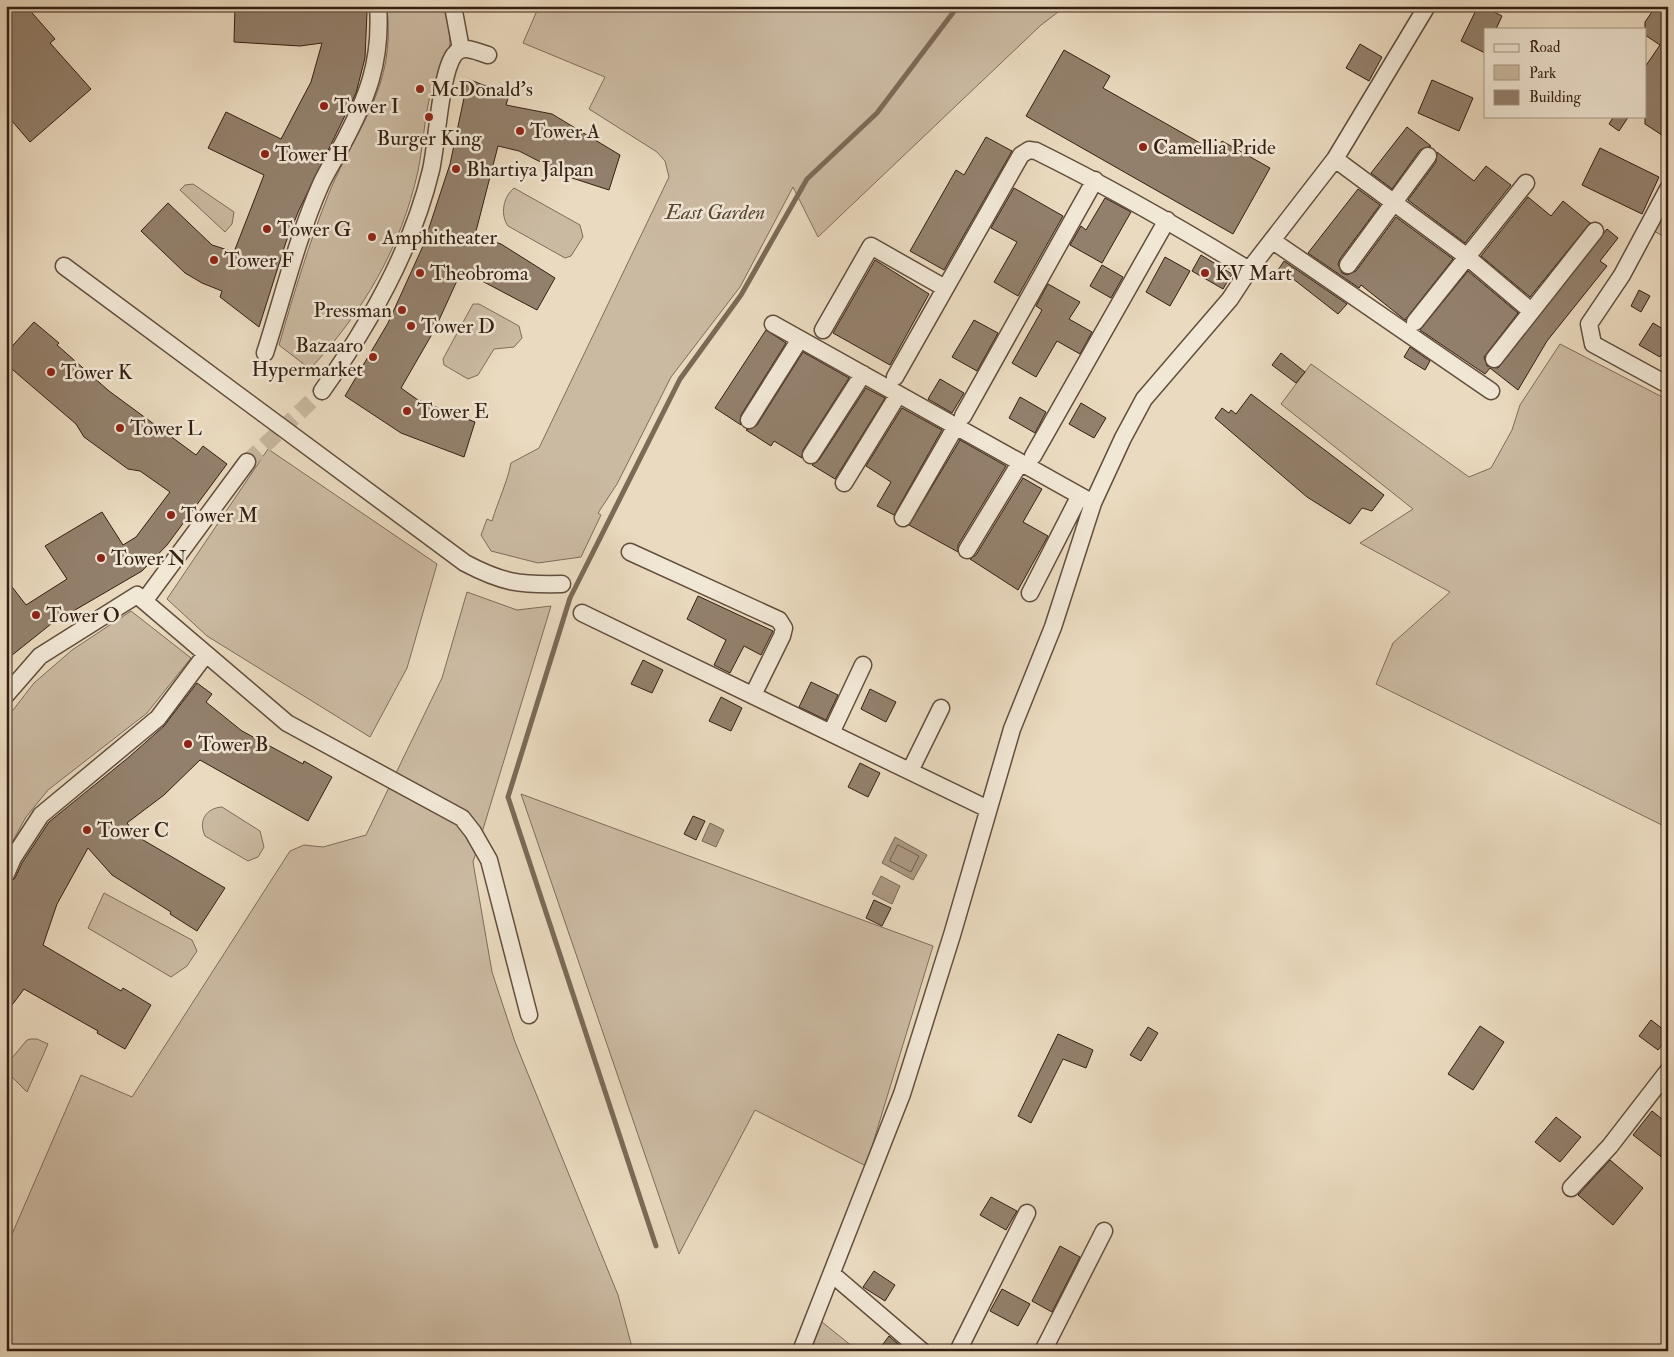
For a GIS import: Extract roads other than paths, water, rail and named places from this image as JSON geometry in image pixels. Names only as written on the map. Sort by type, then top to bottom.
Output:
[{"type":"street","points":[[265,353],[295,255],[322,182],[367,94],[377,59],[380,33],[378,6]]},
{"type":"street","points":[[453,6],[461,50]]},
{"type":"street","points":[[1030,593],[1123,438],[1144,398],[1230,299],[1249,270],[1335,159],[1427,6]]},
{"type":"street","points":[[322,390],[363,330],[409,236],[431,170],[445,80],[453,56],[466,49],[488,56]]},
{"type":"street","points":[[895,377],[1021,155],[1029,150],[1036,151],[1095,180],[1167,220],[1249,270]]},
{"type":"street","points":[[1348,265],[1428,156]]},
{"type":"street","points":[[1335,159],[1466,256],[1532,311]]},
{"type":"street","points":[[903,518],[1095,180]]},
{"type":"street","points":[[1415,322],[1526,183]]},
{"type":"street","points":[[1668,189],[1622,275],[1589,324],[1592,344],[1668,385]]},
{"type":"street","points":[[968,550],[1027,460],[1167,220]]},
{"type":"street","points":[[1494,359],[1595,230]]},
{"type":"street","points":[[1273,240],[1490,392]]},
{"type":"street","points":[[823,330],[871,246],[945,288]]},
{"type":"street","points":[[64,266],[452,554],[480,570],[509,582],[524,585],[562,584]]},
{"type":"street","points":[[773,324],[898,395],[959,421],[1027,460],[1086,500]]},
{"type":"street","points":[[749,420],[800,339]]},
{"type":"street","points":[[811,455],[862,374]]},
{"type":"street","points":[[844,483],[898,395]]},
{"type":"street","points":[[144,600],[247,462]]},
{"type":"street","points":[[800,1351],[902,1094],[1012,729],[1053,627],[1086,500]]},
{"type":"street","points":[[630,552],[779,620],[784,628],[782,636],[753,695]]},
{"type":"street","points":[[6,695],[40,656],[137,594],[287,723],[462,818],[474,832],[490,860],[529,1015]]},
{"type":"street","points":[[582,613],[988,808]]},
{"type":"street","points":[[6,874],[13,858],[41,815],[158,718],[206,654]]},
{"type":"street","points":[[831,733],[864,665]]},
{"type":"street","points":[[910,771],[941,708]]},
{"type":"street","points":[[1571,1188],[1610,1146],[1668,1071]]},
{"type":"street","points":[[958,1351],[1027,1213]]},
{"type":"street","points":[[1043,1351],[1104,1231]]},
{"type":"street","points":[[832,1274],[922,1351]]},
{"type":"water","points":[[710,823],[724,830],[716,847],[702,841]]},
{"type":"water","points":[[895,837],[927,855],[913,880],[882,863]]},
{"type":"water","points":[[881,876],[900,886],[892,904],[872,894]]},
{"type":"waterway","points":[[656,1246],[508,797],[570,598],[680,379],[741,295],[807,179],[877,113],[958,6]]},
{"type":"tunnel","points":[[247,462],[322,391]]},
{"type":"place","name":"McDonald's","points":[[420,89]]},
{"type":"place","name":"Tower I","points":[[324,106]]},
{"type":"place","name":"Burger King","points":[[429,117]]},
{"type":"place","name":"Tower A","points":[[520,131]]},
{"type":"place","name":"Camellia Pride","points":[[1143,147]]},
{"type":"place","name":"Tower H","points":[[265,154]]},
{"type":"place","name":"Bhartiya Jalpan","points":[[456,169]]},
{"type":"place","name":"Tower G","points":[[267,229]]},
{"type":"place","name":"Amphitheater","points":[[372,237]]},
{"type":"place","name":"Tower F","points":[[214,260]]},
{"type":"place","name":"Theobroma","points":[[420,273]]},
{"type":"place","name":"KV Mart","points":[[1205,273]]},
{"type":"place","name":"Pressman","points":[[402,310]]},
{"type":"place","name":"Tower D","points":[[411,326]]},
{"type":"place","name":"Bazaaro Hypermarket","points":[[373,357]]},
{"type":"place","name":"Tower K","points":[[51,372]]},
{"type":"place","name":"Tower E","points":[[407,411]]},
{"type":"place","name":"Tower L","points":[[120,428]]},
{"type":"place","name":"Tower M","points":[[171,515]]},
{"type":"place","name":"Tower N","points":[[101,558]]},
{"type":"place","name":"Tower O","points":[[36,615]]},
{"type":"place","name":"Tower B","points":[[188,744]]},
{"type":"place","name":"Tower C","points":[[87,830]]},
{"type":"park label","name":"East Garden","points":[[715,212]]}]
